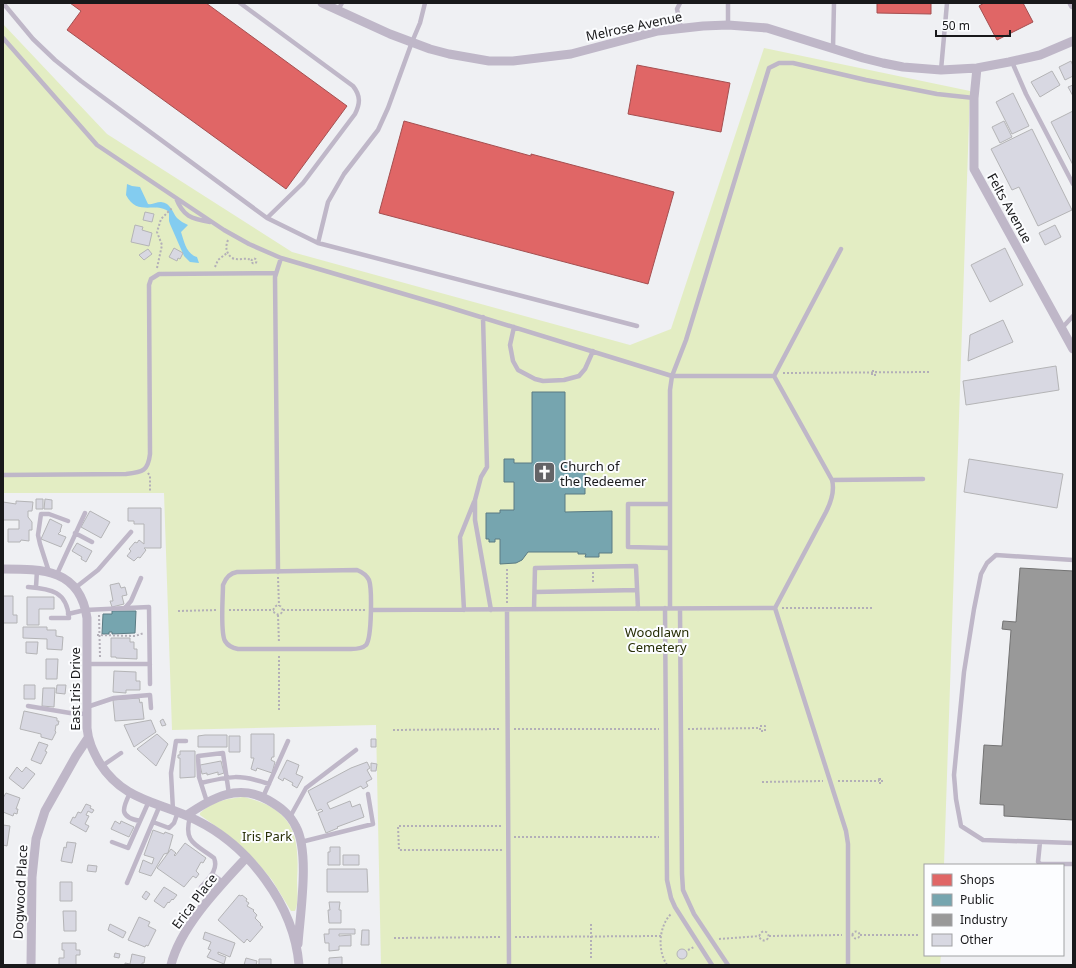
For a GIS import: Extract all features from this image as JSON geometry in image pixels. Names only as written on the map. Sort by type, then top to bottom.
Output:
[{"type":"street","name":"Melrose Avenue","points":[[322,3],[340,7],[412,42],[436,51],[488,61],[513,61],[571,54],[658,32],[681,28],[728,25],[767,28],[883,63],[903,67],[941,70],[977,68],[1012,62],[1040,54],[1073,41]]},
{"type":"street","name":"Felts Avenue","points":[[977,68],[974,98],[974,169],[1073,349]]},
{"type":"street","name":"East Iris Drive","points":[[3,569],[37,570],[53,573],[68,581],[75,588],[83,601],[86,610],[86,710],[88,738],[102,766],[117,783],[130,793],[182,814],[215,831],[246,858],[266,880],[288,919],[297,951],[299,965]]},
{"type":"street","name":"Dogwood Place","points":[[31,965],[32,877],[36,839],[41,821],[46,811],[76,756],[88,738]]},
{"type":"street","name":"East Iris Drive","points":[[182,814],[207,802],[229,794],[248,793],[263,797],[282,809],[290,817],[297,827],[301,842],[303,869],[297,951]]},
{"type":"street","name":"Erica Place","points":[[171,965],[186,931],[213,896],[246,858]]},
{"type":"lane","points":[[3,3],[33,39],[55,60],[81,81],[267,218],[318,243],[638,326]]},
{"type":"lane","points":[[240,3],[353,86],[358,96],[358,107],[354,114],[303,183],[267,218]]},
{"type":"lane","points":[[318,243],[328,202],[344,174],[378,130],[390,103],[420,23],[425,3]]},
{"type":"lane","points":[[680,3],[677,9],[681,28]]},
{"type":"lane","points":[[728,3],[728,25]]},
{"type":"lane","points":[[833,48],[834,3]]},
{"type":"lane","points":[[941,70],[947,3]]},
{"type":"lane","points":[[3,38],[92,140],[104,150],[212,222],[249,244],[281,258],[483,317],[672,376],[775,374]]},
{"type":"lane","points":[[1012,62],[1026,94],[1073,184]]},
{"type":"lane","points":[[712,965],[675,908],[667,880],[665,729],[667,608],[670,548],[670,390],[672,376],[686,340],[769,68],[779,63],[793,63],[937,94],[974,98]]},
{"type":"lane","points":[[176,198],[182,210],[190,217],[212,222]]},
{"type":"lane","points":[[775,374],[841,249]]},
{"type":"lane","points":[[278,572],[275,277],[281,258]]},
{"type":"lane","points":[[3,475],[126,474],[137,473],[144,470],[148,466],[150,454],[149,285],[151,278],[156,275],[177,273],[276,273]]},
{"type":"lane","points":[[1062,328],[1073,316]]},
{"type":"lane","points":[[464,610],[460,537],[475,500],[481,477],[487,467],[483,317]]},
{"type":"lane","points":[[514,327],[510,345],[513,361],[518,370],[535,379],[564,380],[579,376],[585,369],[593,351]]},
{"type":"lane","points":[[775,374],[832,480],[832,494],[826,512],[775,608],[844,821],[848,839],[848,965]]},
{"type":"lane","points":[[832,480],[923,479]]},
{"type":"lane","points":[[475,500],[475,520],[491,610]]},
{"type":"lane","points":[[670,504],[628,504],[628,547],[670,548]]},
{"type":"lane","points":[[53,573],[85,513]]},
{"type":"lane","points":[[53,573],[40,544],[38,535],[41,514],[49,514],[68,521]]},
{"type":"lane","points":[[75,588],[98,570],[130,532]]},
{"type":"lane","points":[[75,533],[92,542]]},
{"type":"lane","points":[[1073,560],[996,556],[987,562],[981,574],[964,672],[954,775],[960,826],[983,840],[1073,843]]},
{"type":"lane","points":[[534,609],[535,568],[636,566],[638,609]]},
{"type":"lane","points":[[36,587],[37,570]]},
{"type":"lane","points":[[360,571],[366,575],[369,583],[371,610],[370,636],[367,644],[362,647],[351,649],[279,650],[233,648],[226,642],[223,634],[223,585],[228,576],[237,572],[278,572],[360,571]]},
{"type":"lane","points":[[125,608],[131,600],[141,578]]},
{"type":"lane","points":[[28,587],[46,588],[60,595],[66,605],[68,618],[52,618]]},
{"type":"lane","points":[[535,592],[638,590]]},
{"type":"lane","points":[[68,614],[86,610],[149,607],[150,684]]},
{"type":"lane","points":[[371,610],[775,608]]},
{"type":"lane","points":[[680,609],[682,874],[684,890],[694,914],[728,965]]},
{"type":"lane","points":[[507,610],[509,965]]},
{"type":"lane","points":[[87,664],[150,664]]},
{"type":"lane","points":[[28,706],[70,713],[86,710],[114,698],[150,695],[151,708]]},
{"type":"lane","points":[[186,741],[176,741],[172,763],[182,814],[189,837],[214,858],[216,868],[201,887],[213,896]]},
{"type":"lane","points":[[263,797],[288,741]]},
{"type":"lane","points":[[290,817],[306,788],[356,750]]},
{"type":"lane","points":[[207,802],[199,776],[198,756],[223,753],[229,794]]},
{"type":"lane","points":[[102,766],[121,754]]},
{"type":"lane","points":[[201,783],[226,777],[247,777],[268,784]]},
{"type":"lane","points":[[130,793],[124,805],[124,812],[129,818],[140,821]]},
{"type":"lane","points":[[301,842],[373,824],[368,794]]},
{"type":"lane","points":[[112,842],[128,848],[149,801]]},
{"type":"lane","points":[[127,883],[160,806]]},
{"type":"lane","points":[[153,822],[169,828],[182,814]]},
{"type":"lane","points":[[1040,842],[1038,862],[1041,864],[1073,864]]},
{"type":"lane","points":[[212,874],[224,883]]},
{"type":"path","points":[[156,275],[162,245],[157,232],[161,219],[172,208]]},
{"type":"path","points":[[232,234],[226,243],[227,253],[234,259],[247,258],[252,260]]},
{"type":"path","points":[[215,273],[215,266],[218,260],[227,253]]},
{"type":"path","points":[[775,374],[930,372]]},
{"type":"path","points":[[144,470],[150,476],[150,492]]},
{"type":"path","points":[[593,567],[593,591]]},
{"type":"path","points":[[507,569],[507,610]]},
{"type":"path","points":[[278,572],[278,606],[274,609],[275,613],[278,615],[279,710]]},
{"type":"path","points":[[278,606],[281,607],[282,610],[371,610]]},
{"type":"path","points":[[775,608],[872,608]]},
{"type":"path","points":[[99,609],[99,635],[101,640],[100,664]]},
{"type":"path","points":[[278,615],[282,610]]},
{"type":"path","points":[[87,635],[135,636],[150,631]]},
{"type":"path","points":[[680,729],[760,728]]},
{"type":"path","points":[[393,730],[665,729]]},
{"type":"path","points":[[762,782],[878,781]]},
{"type":"path","points":[[508,826],[398,826],[399,850],[509,850]]},
{"type":"path","points":[[508,837],[666,837]]},
{"type":"path","points":[[667,965],[663,957],[661,936],[662,927],[675,908]]},
{"type":"path","points":[[591,924],[591,958]]},
{"type":"path","points":[[760,936],[760,933],[764,931],[768,933],[769,936]]},
{"type":"path","points":[[760,936],[761,939],[764,940],[769,936],[848,935]]},
{"type":"path","points":[[860,935],[920,935]]},
{"type":"path","points":[[394,938],[661,936]]},
{"type":"path","points":[[712,939],[760,936]]},
{"type":"green space","name":"Woodlawn Cemetery","points":[[3,24],[107,134],[292,252],[630,345],[671,329],[764,48],[970,91],[944,864],[924,864],[924,956],[941,956],[940,965],[381,965],[376,725],[172,730],[164,493],[3,493]]},
{"type":"green space","name":"Iris Park","points":[[244,797],[260,802],[273,809],[283,816],[290,826],[297,849],[298,864],[297,900],[295,911],[291,911],[272,880],[256,861],[228,835],[200,815],[204,809],[215,803],[232,798]]},
{"type":"water","points":[[127,184],[140,187],[148,204],[161,202],[167,204],[177,218],[188,225],[181,232],[184,243],[190,253],[197,257],[199,263],[190,262],[184,256],[170,224],[169,212],[164,209],[141,207],[130,202],[126,195]]},
{"type":"building: Shops","points":[[70,3],[206,3],[347,106],[286,189],[67,30],[81,11]]},
{"type":"building: Shops","points":[[877,3],[931,3],[931,14],[877,13]]},
{"type":"building: Shops","points":[[984,3],[1023,3],[1033,22],[997,40],[979,6]]},
{"type":"building: Shops","points":[[637,65],[730,83],[721,132],[628,114]]},
{"type":"building: Shops","points":[[404,121],[531,156],[531,154],[674,192],[648,284],[379,213]]},
{"type":"building: Public","name":"Church of the Redeemer","points":[[532,392],[565,392],[565,465],[585,464],[585,494],[565,494],[565,512],[612,511],[612,553],[599,553],[599,557],[585,557],[586,554],[578,554],[578,552],[528,552],[522,560],[516,563],[500,564],[500,539],[495,539],[495,542],[489,542],[489,539],[486,539],[486,513],[500,513],[500,510],[514,510],[514,482],[504,482],[504,459],[514,459],[514,463],[532,463]]},
{"type":"building: Public","points":[[112,611],[136,611],[135,633],[112,634],[112,632],[109,632],[109,634],[102,634],[103,614],[112,614]]},
{"type":"building: Industry","points":[[1020,568],[1073,571],[1073,820],[1004,816],[1004,805],[980,804],[984,745],[1002,746],[1011,630],[1002,629],[1003,621],[1016,622]]},
{"type":"building: Other","points":[[1071,61],[1073,66],[1073,76],[1065,80],[1059,67]]},
{"type":"building: Other","points":[[1052,71],[1060,85],[1040,97],[1031,82]]},
{"type":"building: Other","points":[[1073,85],[1073,96],[1068,87]]},
{"type":"building: Other","points":[[1013,93],[1029,126],[1012,134],[996,102]]},
{"type":"building: Other","points":[[1073,111],[1073,165],[1051,122]]},
{"type":"building: Other","points":[[1004,121],[1012,137],[1000,143],[992,127]]},
{"type":"building: Other","points":[[1032,129],[1072,210],[1038,226],[1019,187],[1012,190],[991,149]]},
{"type":"building: Other","points":[[145,212],[154,214],[152,222],[143,220]]},
{"type":"building: Other","points":[[135,225],[143,227],[142,230],[152,233],[149,246],[131,242]]},
{"type":"building: Other","points":[[1055,225],[1061,237],[1045,245],[1039,233]]},
{"type":"building: Other","points":[[174,248],[183,253],[177,261],[169,257]]},
{"type":"building: Other","points":[[1005,248],[1023,285],[990,302],[971,265]]},
{"type":"building: Other","points":[[148,249],[152,254],[144,260],[139,255]]},
{"type":"building: Other","points":[[1003,320],[1013,342],[968,361],[970,335]]},
{"type":"building: Other","points":[[1056,366],[1059,390],[966,405],[963,381]]},
{"type":"building: Other","points":[[969,459],[1063,474],[1057,508],[964,492]]},
{"type":"building: Other","points":[[36,499],[43,499],[43,509],[36,509]]},
{"type":"building: Other","points":[[45,499],[52,500],[52,509],[44,509]]},
{"type":"building: Other","points":[[16,501],[33,502],[32,511],[28,511],[28,517],[32,522],[32,530],[29,530],[29,541],[21,540],[20,542],[8,542],[8,529],[19,529],[19,520],[3,520],[3,502],[16,504]]},
{"type":"building: Other","points":[[128,508],[161,508],[161,548],[144,548],[146,550],[140,558],[138,557],[134,561],[127,556],[131,551],[129,549],[135,542],[137,543],[139,540],[144,544],[144,524],[134,524],[134,521],[128,521]]},
{"type":"building: Other","points":[[90,511],[110,522],[101,538],[81,527]]},
{"type":"building: Other","points":[[50,519],[62,525],[61,531],[58,534],[66,537],[61,547],[41,539]]},
{"type":"building: Other","points":[[77,543],[92,551],[86,562],[81,559],[82,557],[72,551]]},
{"type":"building: Other","points":[[119,583],[121,588],[125,587],[127,595],[122,596],[124,604],[112,607],[110,601],[113,601],[110,585]]},
{"type":"building: Other","points":[[3,596],[13,596],[13,615],[17,615],[17,623],[3,623]]},
{"type":"building: Other","points":[[27,597],[54,597],[54,609],[39,609],[39,625],[27,625]]},
{"type":"building: Other","points":[[23,627],[47,627],[47,630],[56,630],[56,636],[63,637],[62,650],[47,649],[47,639],[23,638]]},
{"type":"building: Other","points":[[111,638],[130,638],[130,642],[134,642],[134,649],[137,649],[137,659],[111,657]]},
{"type":"building: Other","points":[[26,642],[38,642],[37,654],[26,653]]},
{"type":"building: Other","points":[[46,659],[58,659],[57,679],[46,679]]},
{"type":"building: Other","points":[[114,671],[136,672],[136,681],[140,681],[140,690],[126,690],[126,693],[113,692]]},
{"type":"building: Other","points":[[24,685],[35,685],[35,699],[24,699]]},
{"type":"building: Other","points":[[57,685],[66,685],[65,694],[56,693]]},
{"type":"building: Other","points":[[43,688],[55,688],[54,707],[42,706]]},
{"type":"building: Other","points":[[139,698],[140,703],[142,702],[144,719],[115,721],[113,700]]},
{"type":"building: Other","points":[[24,711],[57,718],[57,721],[59,721],[58,725],[56,725],[56,732],[52,740],[41,737],[41,734],[20,729]]},
{"type":"building: Other","points":[[163,719],[166,725],[162,726],[160,721]]},
{"type":"building: Other","points":[[151,720],[156,732],[134,747],[124,725]]},
{"type":"building: Other","points":[[157,734],[168,744],[156,766],[137,749]]},
{"type":"building: Other","points":[[251,734],[274,734],[274,757],[272,757],[271,760],[275,762],[272,773],[257,768],[256,771],[251,769],[254,758],[251,758]]},
{"type":"building: Other","points":[[227,735],[227,747],[198,747],[198,736]]},
{"type":"building: Other","points":[[229,736],[240,736],[240,752],[229,752]]},
{"type":"building: Other","points":[[371,739],[376,739],[376,747],[371,747]]},
{"type":"building: Other","points":[[39,742],[48,745],[45,751],[47,752],[41,764],[31,760]]},
{"type":"building: Other","points":[[180,751],[195,751],[195,777],[180,778],[180,758],[178,758],[178,755],[180,755]]},
{"type":"building: Other","points":[[287,760],[299,765],[296,774],[303,777],[297,788],[292,785],[293,783],[284,778],[283,781],[278,778]]},
{"type":"building: Other","points":[[221,761],[224,773],[218,775],[218,772],[207,775],[207,773],[202,774],[200,765]]},
{"type":"building: Other","points":[[367,762],[370,768],[367,770],[372,779],[366,782],[368,786],[363,789],[361,786],[327,803],[330,809],[350,801],[352,807],[360,804],[364,817],[337,827],[338,828],[326,833],[318,813],[323,811],[321,809],[317,811],[308,791],[351,768]]},
{"type":"building: Other","points":[[371,763],[377,764],[376,771],[371,771]]},
{"type":"building: Other","points":[[17,767],[22,772],[26,767],[35,774],[23,789],[9,778]]},
{"type":"building: Other","points":[[6,793],[20,798],[16,809],[18,809],[17,814],[14,813],[13,816],[3,812],[3,798]]},
{"type":"building: Other","points":[[86,804],[91,806],[90,808],[94,810],[92,813],[88,811],[86,815],[89,816],[85,824],[89,826],[86,832],[70,823],[78,812],[81,813]]},
{"type":"building: Other","points":[[115,821],[120,824],[121,821],[134,827],[129,837],[111,829]]},
{"type":"building: Other","points":[[3,825],[10,826],[7,846],[3,845]]},
{"type":"building: Other","points":[[153,830],[164,834],[165,832],[173,835],[168,853],[164,854],[151,876],[139,872],[143,860],[152,864],[154,858],[144,855]]},
{"type":"building: Other","points":[[67,842],[76,843],[72,863],[61,861],[64,847],[66,848]]},
{"type":"building: Other","points":[[185,843],[206,858],[203,863],[201,862],[196,871],[199,874],[196,878],[193,876],[184,887],[157,868],[171,849],[176,853],[174,855],[175,856]]},
{"type":"building: Other","points":[[330,847],[340,847],[340,865],[328,865],[328,852],[330,852]]},
{"type":"building: Other","points":[[343,855],[359,855],[359,865],[343,865]]},
{"type":"building: Other","points":[[88,865],[97,866],[96,872],[87,871]]},
{"type":"building: Other","points":[[327,869],[367,869],[368,892],[327,892]]},
{"type":"building: Other","points":[[60,882],[72,882],[72,901],[60,901]]},
{"type":"building: Other","points":[[164,887],[177,895],[173,900],[172,899],[169,903],[168,902],[164,908],[154,901]]},
{"type":"building: Other","points":[[146,891],[150,894],[146,900],[142,897]]},
{"type":"building: Other","points":[[239,895],[242,895],[247,899],[246,901],[249,903],[247,906],[254,910],[253,911],[257,915],[255,918],[263,927],[250,942],[247,939],[244,943],[218,920]]},
{"type":"building: Other","points":[[329,902],[340,902],[339,910],[341,910],[341,923],[329,923]]},
{"type":"building: Other","points":[[63,911],[76,911],[76,931],[64,931]]},
{"type":"building: Other","points":[[139,917],[150,922],[148,926],[156,930],[148,946],[146,945],[145,947],[128,940]]},
{"type":"building: Other","points":[[110,924],[126,932],[123,938],[108,930]]},
{"type":"building: Other","points":[[329,929],[355,929],[355,934],[339,934],[339,936],[351,935],[351,946],[339,946],[339,950],[329,951],[329,943],[325,943],[324,934],[329,934]]},
{"type":"building: Other","points":[[362,930],[369,930],[369,945],[361,945]]},
{"type":"building: Other","points":[[205,932],[235,943],[230,957],[218,952],[218,954],[226,957],[224,964],[207,957],[211,950],[208,949],[211,942],[203,939]]},
{"type":"building: Other","points":[[62,943],[76,943],[76,950],[80,950],[80,955],[76,955],[76,965],[59,965],[59,958],[64,958]]},
{"type":"building: Other","points":[[680,949],[684,949],[686,950],[686,958],[680,959],[677,956],[677,952]]},
{"type":"building: Other","points":[[115,953],[120,954],[119,958],[114,957]]},
{"type":"building: Other","points":[[132,954],[145,957],[144,963],[142,963],[142,965],[125,965],[125,963],[130,964]]},
{"type":"building: Other","points":[[342,957],[342,965],[327,965],[329,964],[329,958]]},
{"type":"building: Other","points":[[246,958],[257,961],[256,965],[244,965]]},
{"type":"building: Other","points":[[259,959],[271,959],[271,965],[259,965]]},
{"type":"place","name":"Church of the Redeemer","points":[[545,473]]}]
